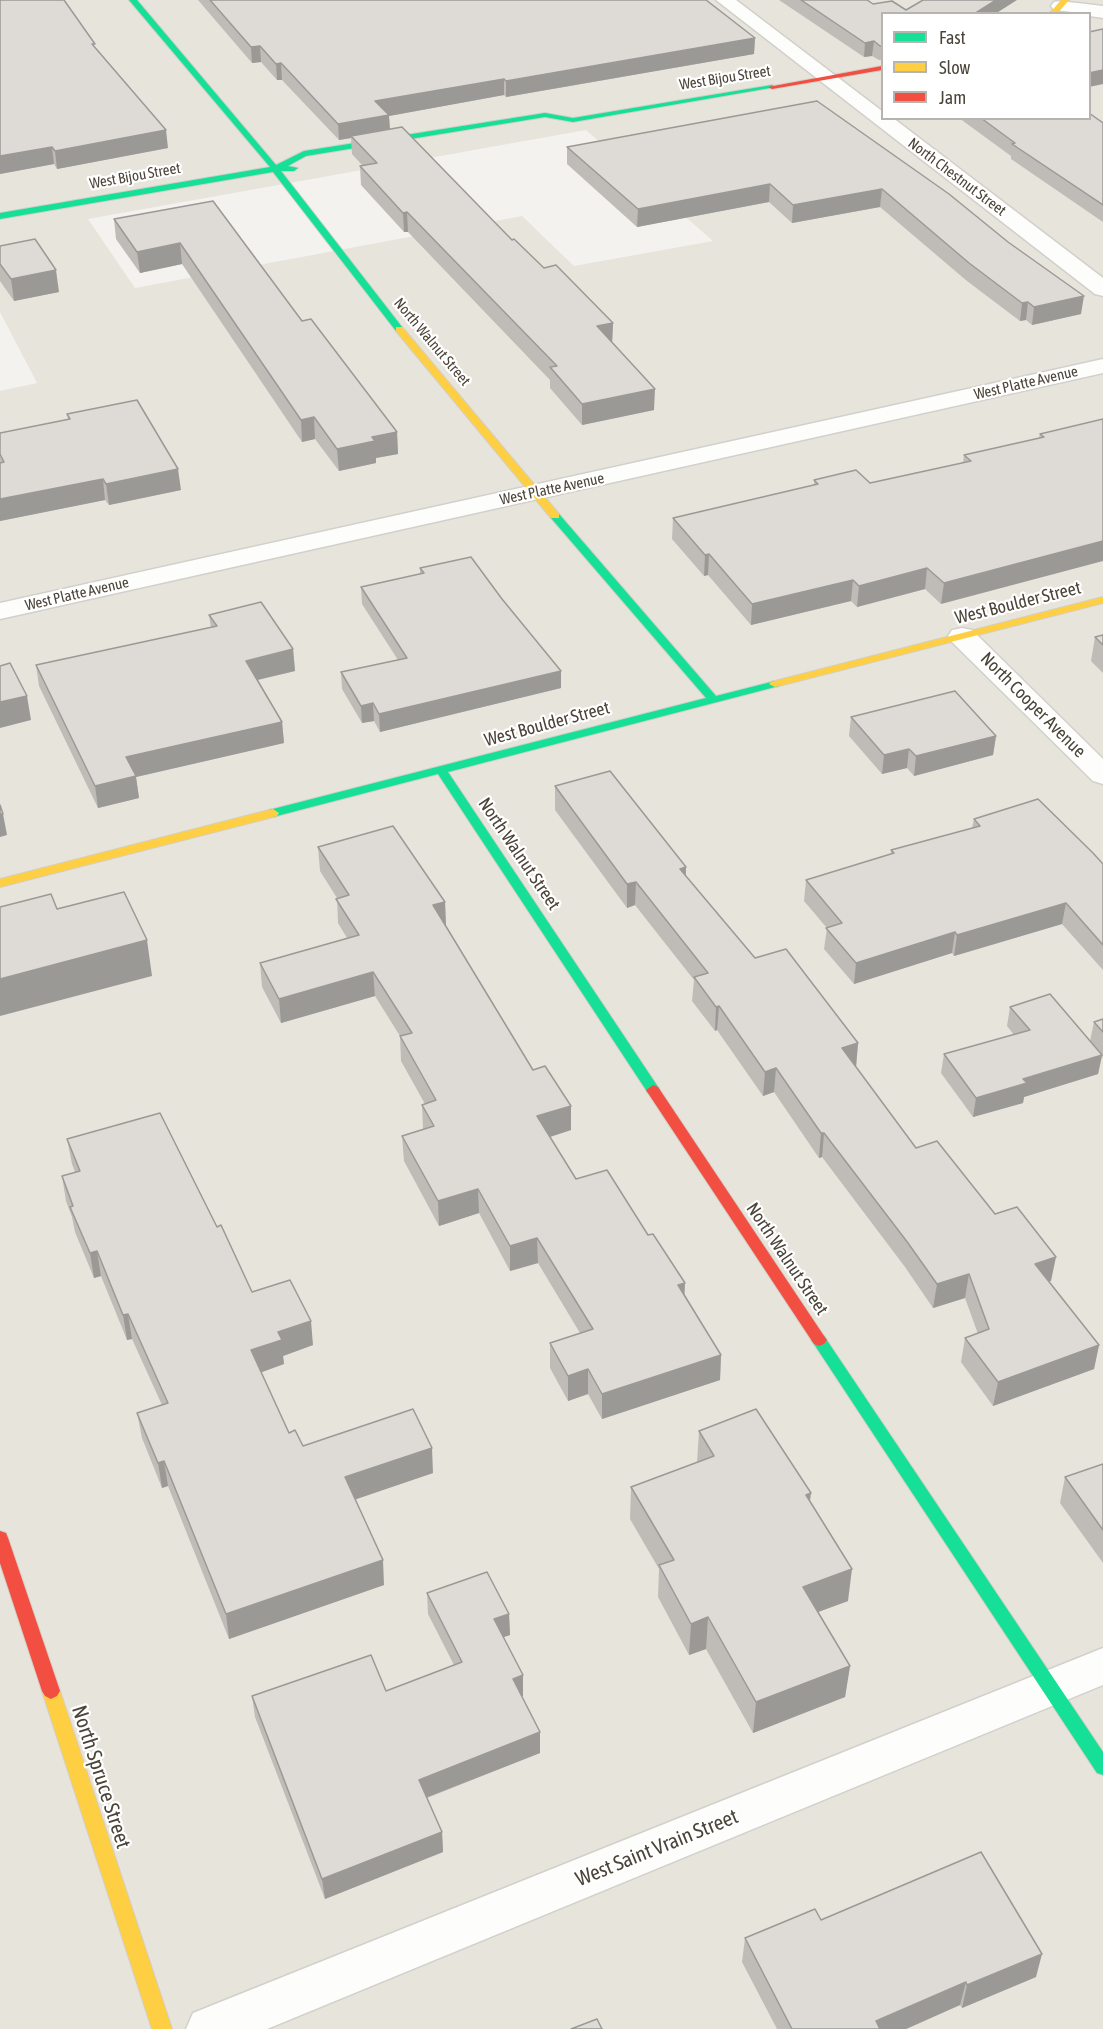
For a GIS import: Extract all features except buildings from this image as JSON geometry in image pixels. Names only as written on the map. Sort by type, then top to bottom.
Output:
[{"type":"main road","name":"North Walnut Street","points":[[133,0],[275,169],[382,309],[535,493],[713,699]]},
{"type":"main road","name":"West Bijou Street","points":[[275,169],[304,154],[533,116],[544,115],[573,120],[881,68]]},
{"type":"main road","name":"West Bijou Street","points":[[557,130],[573,120]]},
{"type":"main road","name":"West Bijou Street","points":[[0,216],[275,169],[307,168]]},
{"type":"main road","name":"West Boulder Street","points":[[0,883],[1103,600]]},
{"type":"main road","name":"North Walnut Street","points":[[441,770],[1103,1767]]},
{"type":"main road","name":"North Spruce Street","points":[[0,1538],[162,2029]]},
{"type":"street","name":"North Chestnut Street","points":[[725,0],[881,120]]},
{"type":"street","points":[[1059,6],[1103,12]]},
{"type":"street","name":"North Chestnut Street","points":[[881,120],[1103,289]]},
{"type":"street","name":"West Platte Avenue","points":[[0,611],[1103,366]]},
{"type":"street","name":"North Cooper Avenue","points":[[962,636],[1103,775]]},
{"type":"street","name":"West Saint Vrain Street","points":[[210,2029],[1103,1666]]},
{"type":"shaded area","points":[[0,0],[1103,0],[1103,2029],[0,2029],[0,391],[37,383],[0,312]],"holes":[[[586,130],[713,241],[574,266],[522,216],[135,288],[88,219]]]},
{"type":"traffic: fast","points":[[133,0],[259,148],[399,329]]},
{"type":"traffic: fast","points":[[275,169],[304,154],[545,115],[573,120],[772,87]]},
{"type":"traffic: fast","points":[[0,216],[275,169],[294,168]]},
{"type":"traffic: fast","points":[[555,516],[713,699]]},
{"type":"traffic: fast","points":[[273,813],[775,684]]},
{"type":"traffic: fast","points":[[441,770],[653,1090]]},
{"type":"traffic: fast","points":[[819,1340],[1103,1767]]},
{"type":"traffic: slow","points":[[1054,12],[1065,0]]},
{"type":"traffic: slow","points":[[399,329],[555,516]]},
{"type":"traffic: slow","points":[[775,684],[1103,600]]},
{"type":"traffic: slow","points":[[0,883],[273,813]]},
{"type":"traffic: slow","points":[[51,1691],[162,2029]]},
{"type":"traffic: jam","points":[[772,87],[881,68]]},
{"type":"traffic: jam","points":[[653,1090],[819,1340]]},
{"type":"traffic: jam","points":[[0,1538],[51,1691]]}]
